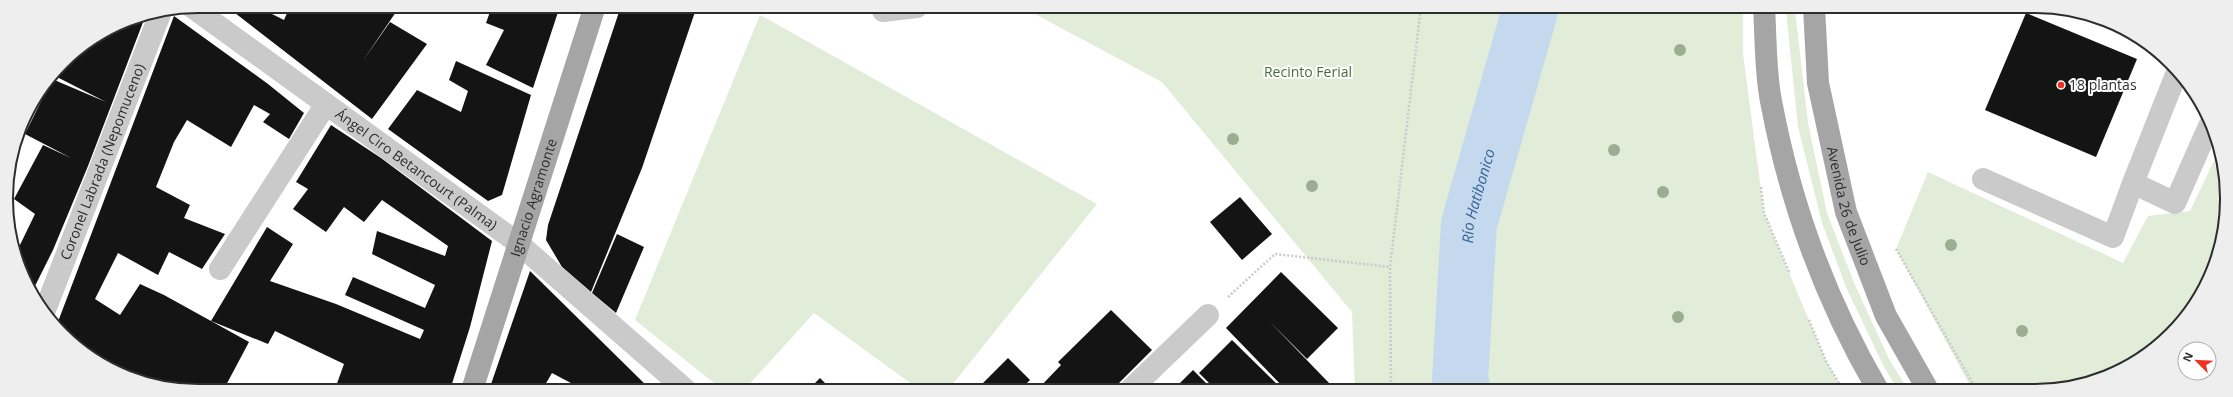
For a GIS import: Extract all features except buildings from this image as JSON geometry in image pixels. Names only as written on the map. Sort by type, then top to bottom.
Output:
[{"type":"main road","name":"Ignacio Agramonte","points":[[474,384],[593,13]]},
{"type":"main road","points":[[1764,13],[1771,100],[1796,208],[1835,310],[1875,384]]},
{"type":"main road","name":"Avenida 26 de Julio","points":[[1814,13],[1818,83],[1846,212],[1886,316],[1925,384]]},
{"type":"street","name":"Ángel Ciro Betancourt (Palma)","points":[[200,13],[518,243],[679,384]]},
{"type":"street","name":"Coronel Labrada (Nepomuceno)","points":[[47,306],[159,18]]},
{"type":"street","points":[[1983,179],[2113,237],[2175,77]]},
{"type":"street","points":[[220,269],[326,104]]},
{"type":"street","points":[[2133,183],[2175,203],[2207,131]]},
{"type":"street","points":[[1136,384],[1208,315]]},
{"type":"path","points":[[1391,384],[1390,266],[1420,13]]},
{"type":"path","points":[[1896,249],[1974,384]]},
{"type":"path","points":[[1208,315],[1275,254],[1390,266]]},
{"type":"green space","name":"Recinto Ferial","points":[[1033,13],[1743,13],[1743,54],[1764,213],[1826,361],[1839,384],[1355,384],[1352,312],[1162,82]]},
{"type":"green space","points":[[1786,13],[1795,13],[1808,123],[1827,213],[1855,285],[1889,359],[1904,384],[1894,384],[1883,365],[1846,287],[1822,223],[1798,127]]},
{"type":"green space","points":[[760,15],[1097,204],[953,384],[912,384],[814,313],[749,384],[715,384],[635,320]]},
{"type":"green space","points":[[2215,158],[2220,186],[2220,211],[2214,247],[2201,281],[2189,302],[2166,330],[2138,353],[2117,365],[2083,378],[2047,384],[1969,384],[1896,249],[1928,172],[2123,263],[2148,216],[2190,211]]},
{"type":"waterway","name":"Río Hatibonico","points":[[1461,384],[1460,380],[1469,224],[1529,13]]},
{"type":"place","name":"18 plantas","points":[[2061,85]]}]
